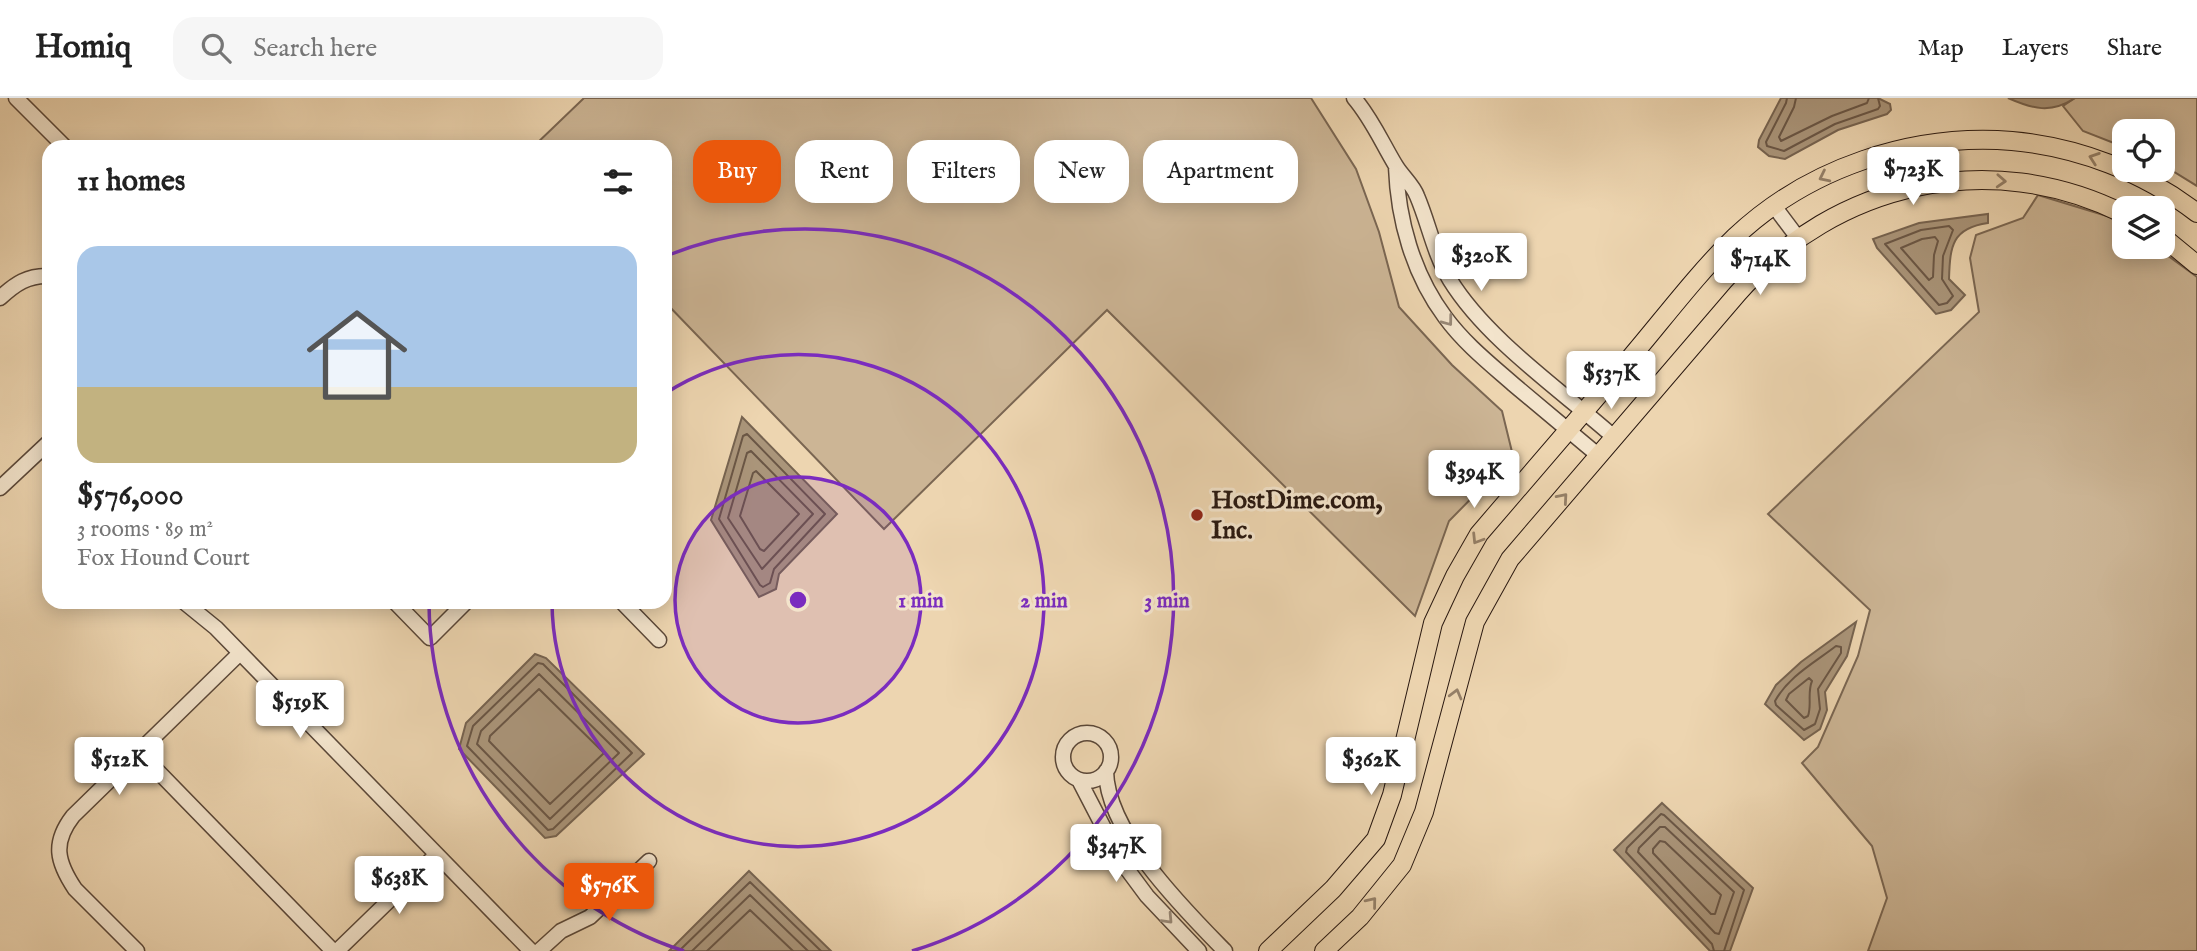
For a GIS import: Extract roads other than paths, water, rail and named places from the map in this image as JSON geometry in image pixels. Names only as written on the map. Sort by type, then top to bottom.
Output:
[{"type":"main road","points":[[1268,951],[1333,889],[1376,839],[1392,795],[1433,623],[1479,534],[1723,250],[1774,206],[1820,178],[1875,156],[1931,144],[1983,140],[2036,144],[2095,159],[2138,176],[2197,213]]},
{"type":"main road","points":[[1324,951],[1360,917],[1402,865],[1424,812],[1475,622],[1510,559],[1750,279],[1798,238],[1832,217],[1866,201],[1903,190],[1952,181],[1990,180],[2040,185],[2112,209]]},
{"type":"main road","points":[[2175,247],[2197,265]]},
{"type":"street","points":[[16,98],[58,140]]},
{"type":"street","points":[[1354,98],[1383,139],[1396,166],[1417,194],[1436,252],[1468,306],[1502,341],[1615,438]]},
{"type":"street","points":[[1396,166],[1397,200],[1406,236],[1427,290],[1443,315],[1469,346],[1599,456]]},
{"type":"street","points":[[1774,206],[1798,238]]},
{"type":"street","points":[[0,298],[15,283],[42,275]]},
{"type":"street","points":[[0,488],[42,449]]},
{"type":"street","points":[[193,609],[240,653],[531,951]]},
{"type":"street","points":[[403,609],[430,638],[459,609]]},
{"type":"street","points":[[628,609],[659,640]]},
{"type":"street","points":[[137,951],[75,889],[61,867],[59,853],[64,828],[73,816],[240,653]]},
{"type":"street","points":[[1079,780],[1093,780],[1106,771],[1111,762],[1107,742],[1097,734],[1084,732],[1070,739],[1063,755],[1066,769],[1079,780],[1121,861],[1154,905],[1199,951]]},
{"type":"street","points":[[140,752],[335,951],[436,855]]},
{"type":"street","points":[[1106,771],[1106,785],[1116,811],[1134,844],[1164,887],[1225,951]]},
{"type":"street","points":[[539,951],[561,931],[590,917],[649,861]]},
{"type":"water","points":[[1781,98],[1878,98],[1890,104],[1891,110],[1887,114],[1838,130],[1785,159],[1769,156],[1758,147]]},
{"type":"water","points":[[2008,98],[2075,98],[2058,106],[2042,108]]},
{"type":"water","points":[[1988,214],[1988,223],[1967,229],[1955,240],[1950,257],[1949,279],[1965,295],[1951,310],[1936,314],[1877,248],[1873,239],[1919,223]]},
{"type":"water","points":[[742,417],[837,514],[779,574],[776,589],[759,597],[711,520]]},
{"type":"water","points":[[1856,622],[1847,656],[1825,692],[1827,710],[1820,729],[1804,740],[1765,704],[1776,685],[1801,662]]},
{"type":"water","points":[[535,654],[546,658],[644,754],[556,836],[545,838],[459,749],[466,723]]},
{"type":"water","points":[[1662,803],[1753,888],[1730,951],[1710,951],[1614,850]]},
{"type":"water","points":[[749,871],[831,951],[669,951]]},
{"type":"place","name":"HostDime.com, Inc.","points":[[1197,515]]}]
